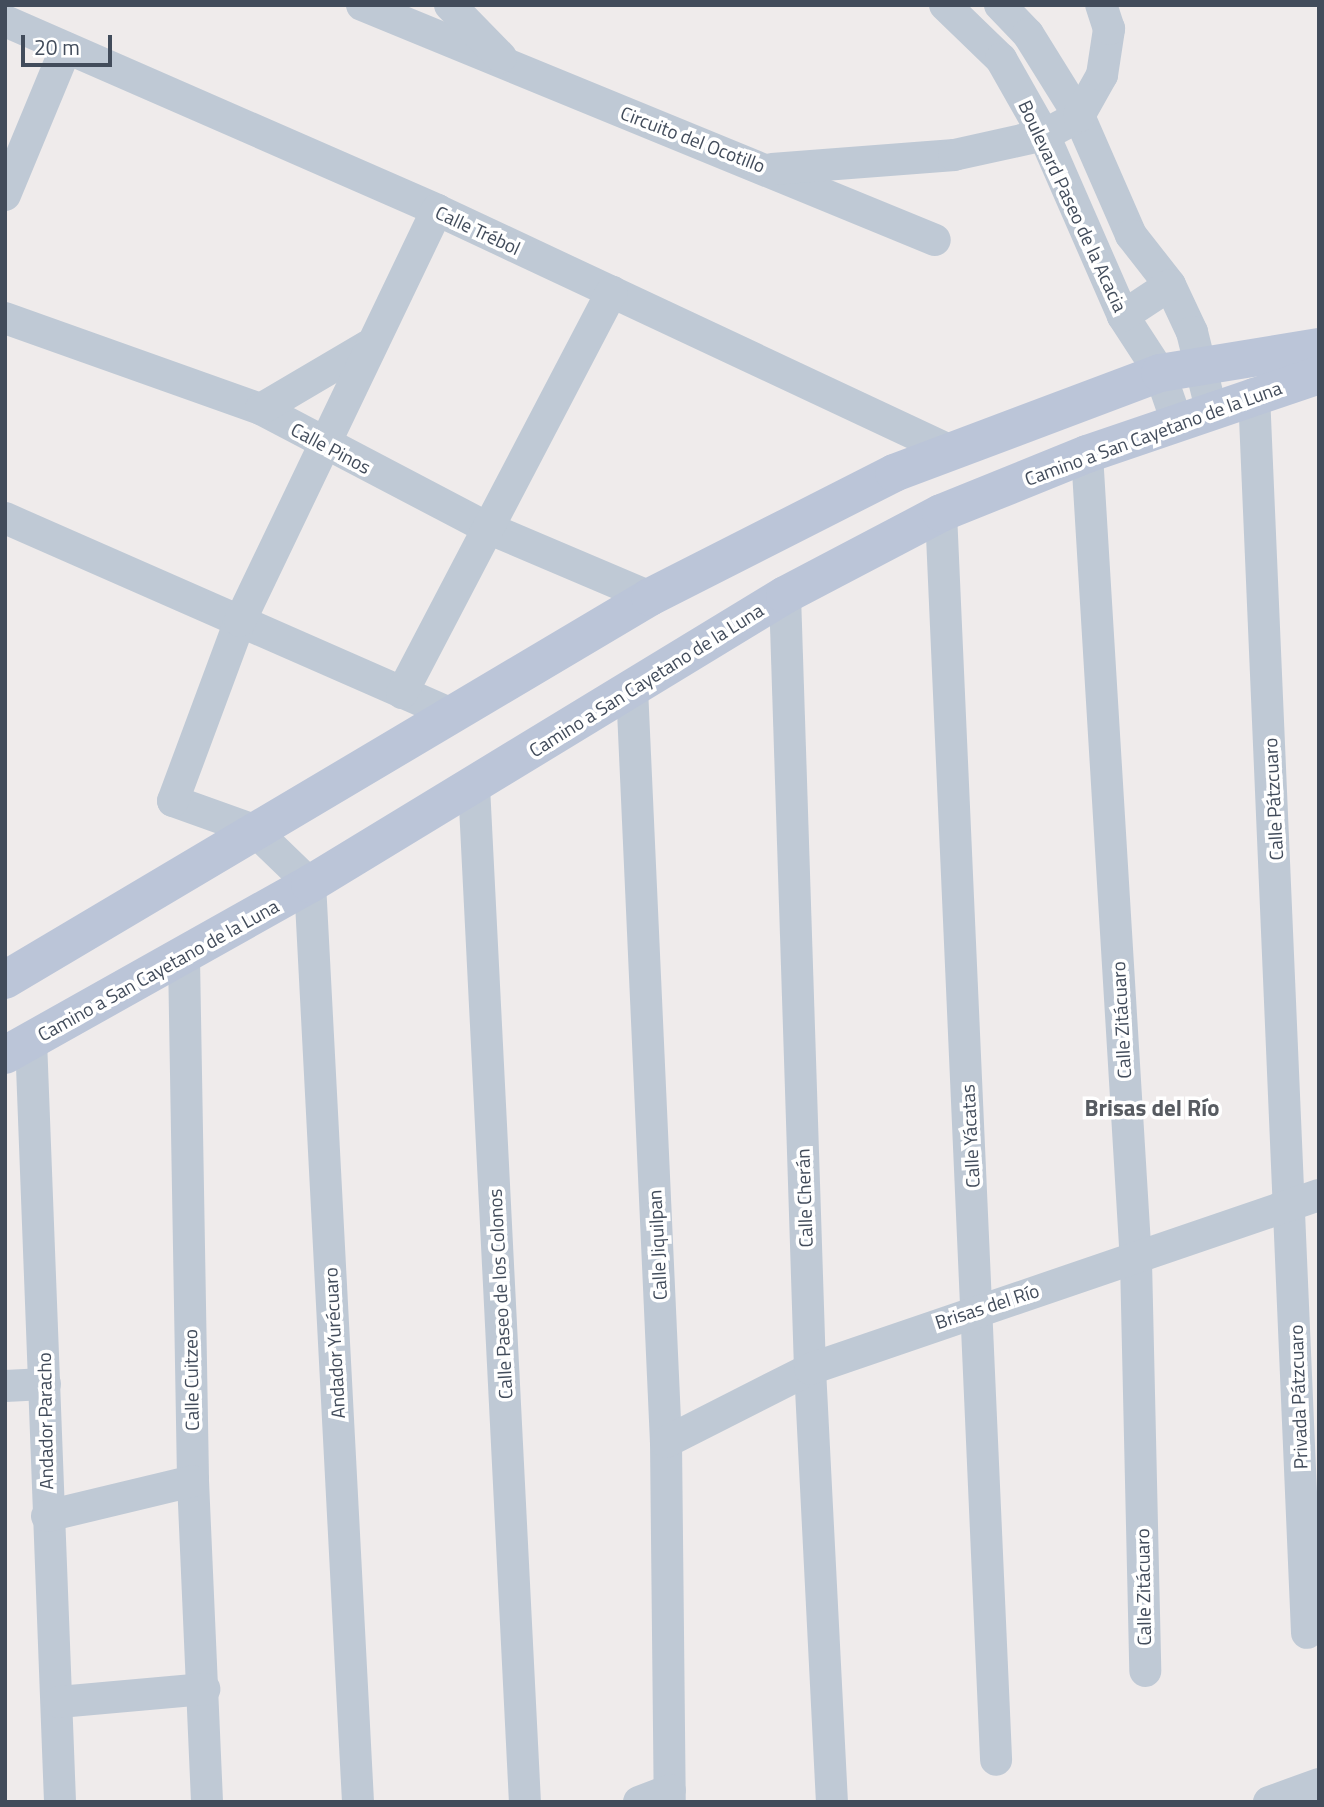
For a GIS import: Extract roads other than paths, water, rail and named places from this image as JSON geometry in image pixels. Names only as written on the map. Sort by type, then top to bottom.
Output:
[{"type":"street","name":"Circuito del Ocotillo","points":[[362,5],[764,170],[954,155],[1044,135],[1079,116]]},
{"type":"street","points":[[450,5],[510,66]]},
{"type":"street","name":"Boulevard Paseo de la Acacia","points":[[945,5],[1001,59],[1044,135],[1123,316],[1160,373],[1194,416]]},
{"type":"street","name":"Boulevard Paseo de la Acacia","points":[[1000,5],[1028,34],[1079,116],[1131,235],[1170,285],[1198,363],[1194,416]]},
{"type":"street","points":[[1079,116],[1109,51],[1101,5]]},
{"type":"street","name":"Calle Trébol","points":[[5,21],[437,210],[947,449]]},
{"type":"street","points":[[5,195],[66,48]]},
{"type":"street","points":[[764,170],[935,240]]},
{"type":"street","points":[[310,884],[254,830],[173,801],[240,621],[368,346],[437,210]]},
{"type":"street","points":[[1123,316],[1170,285]]},
{"type":"street","points":[[402,693],[612,292]]},
{"type":"street","name":"Calle Pinos","points":[[5,318],[261,409],[322,445],[490,529],[650,597]]},
{"type":"street","points":[[261,409],[368,346]]},
{"type":"street","name":"Camino a San Cayetano de la Luna","points":[[5,980],[449,713],[650,597],[947,449],[1160,373],[1198,363],[1319,347]]},
{"type":"street","name":"Camino a San Cayetano de la Luna","points":[[18,1048],[184,958],[310,884],[785,594],[941,513],[1087,454],[1254,394],[1319,375]]},
{"type":"street","name":"Calle Pátzcuaro","points":[[1254,394],[1305,1200]]},
{"type":"street","name":"Calle Zitácuaro","points":[[1087,454],[1136,1261],[1145,1671]]},
{"type":"street","name":"Calle Yácatas","points":[[941,513],[996,1760]]},
{"type":"street","points":[[5,518],[449,713]]},
{"type":"street","name":"Calle Cherán","points":[[785,594],[810,1369],[832,1802]]},
{"type":"street","name":"Calle Jiquilpan","points":[[632,688],[666,1442],[670,1796]]},
{"type":"street","name":"Calle Paseo de los Colonos","points":[[474,786],[525,1802]]},
{"type":"street","name":"Andador Yurécuaro","points":[[310,884],[358,1802]]},
{"type":"street","name":"Calle Cuitzeo","points":[[184,958],[193,1481],[207,1802]]},
{"type":"street","name":"Andador Paracho","points":[[18,1048],[45,1384],[47,1516],[60,1702],[60,1802]]},
{"type":"street","name":"Brisas del Río","points":[[666,1442],[810,1369],[978,1307],[1136,1261],[1305,1200]]},
{"type":"street","name":"Privada Pátzcuaro","points":[[1305,1200],[1307,1633]]},
{"type":"street","points":[[5,1386],[45,1384]]},
{"type":"street","points":[[47,1516],[193,1481]]},
{"type":"street","points":[[60,1702],[204,1689]]},
{"type":"street","points":[[1269,1802],[1319,1784]]},
{"type":"street","points":[[639,1802],[670,1796]]},
{"type":"district","name":"Brisas del Río","points":[[1152,1108]]}]
